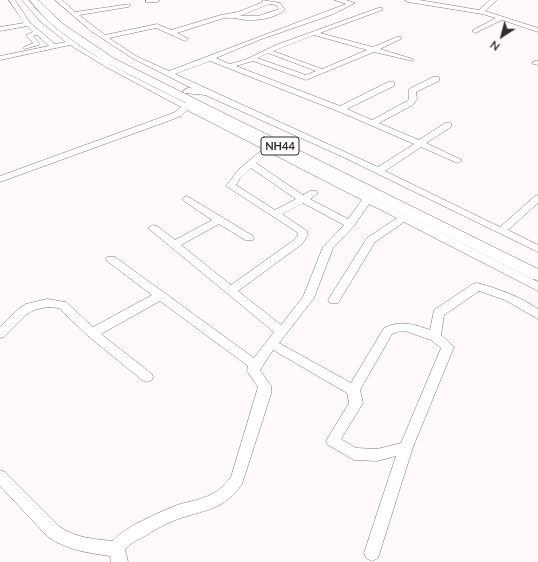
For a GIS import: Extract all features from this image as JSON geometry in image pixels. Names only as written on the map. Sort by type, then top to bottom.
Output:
[{"type":"highway","name":"NH44","points":[[34,0],[52,20],[81,42],[111,61],[538,275]]},
{"type":"highway","name":"NH44","points":[[45,0],[66,21],[97,44],[126,60],[188,100],[538,266]]},
{"type":"highway","points":[[188,100],[206,92]]},
{"type":"street","points":[[12,0],[28,24],[54,47]]},
{"type":"street","points":[[25,0],[52,28],[72,43],[130,79],[188,100],[269,148],[538,287]]},
{"type":"street","points":[[58,0],[73,14],[134,57],[206,92],[378,171],[538,249]]},
{"type":"street","points":[[148,1],[157,0]]},
{"type":"street","points":[[172,32],[224,16],[231,15],[239,14],[266,3],[265,0],[278,4],[282,10],[265,17],[252,19],[231,15]]},
{"type":"street","points":[[169,74],[211,59],[258,38],[330,14],[354,3],[337,0]]},
{"type":"street","points":[[408,0],[433,2],[480,12],[538,30]]},
{"type":"street","points":[[480,12],[494,0]]},
{"type":"street","points":[[73,14],[128,5]]},
{"type":"street","points":[[230,66],[380,9]]},
{"type":"street","points":[[475,31],[501,18]]},
{"type":"street","points":[[0,29],[28,24]]},
{"type":"street","points":[[104,37],[160,26],[185,39]]},
{"type":"street","points":[[293,26],[314,34],[410,60]]},
{"type":"street","points":[[0,53],[37,44],[29,35],[38,33]]},
{"type":"street","points":[[250,59],[306,78],[399,38]]},
{"type":"street","points":[[0,58],[72,43]]},
{"type":"street","points":[[268,51],[322,71]]},
{"type":"street","points":[[211,59],[341,109],[458,160]]},
{"type":"street","points":[[372,123],[410,103],[413,100],[412,91],[436,79]]},
{"type":"street","points":[[341,109],[391,84]]},
{"type":"street","points":[[0,179],[178,114],[188,100]]},
{"type":"street","points":[[378,171],[448,125]]},
{"type":"street","points":[[230,291],[302,239],[304,233],[231,186],[233,181],[269,148]]},
{"type":"street","points":[[251,164],[303,199],[350,224]]},
{"type":"street","points":[[275,214],[313,193]]},
{"type":"street","points":[[501,231],[538,198]]},
{"type":"street","points":[[187,199],[249,238]]},
{"type":"street","points":[[0,476],[62,539],[117,558],[123,540],[154,522],[178,512],[211,503],[228,492],[237,480],[264,394],[265,386],[254,371],[255,365],[308,298],[328,247],[350,224],[368,199]]},
{"type":"street","points":[[334,300],[371,240],[404,218]]},
{"type":"street","points":[[174,245],[219,220]]},
{"type":"street","points":[[153,228],[282,332]]},
{"type":"street","points":[[111,258],[160,296],[255,365]]},
{"type":"street","points":[[435,337],[438,313],[477,287],[505,294],[521,302],[538,315]]},
{"type":"street","points":[[92,333],[160,296]]},
{"type":"street","points":[[0,334],[22,312],[37,305],[47,303],[62,305],[92,333],[147,377]]},
{"type":"street","points":[[372,553],[406,447],[448,347],[435,337],[405,326],[392,328],[388,331],[353,390],[356,403],[333,441],[354,454],[377,455],[406,447]]},
{"type":"street","points":[[272,344],[353,390]]}]
